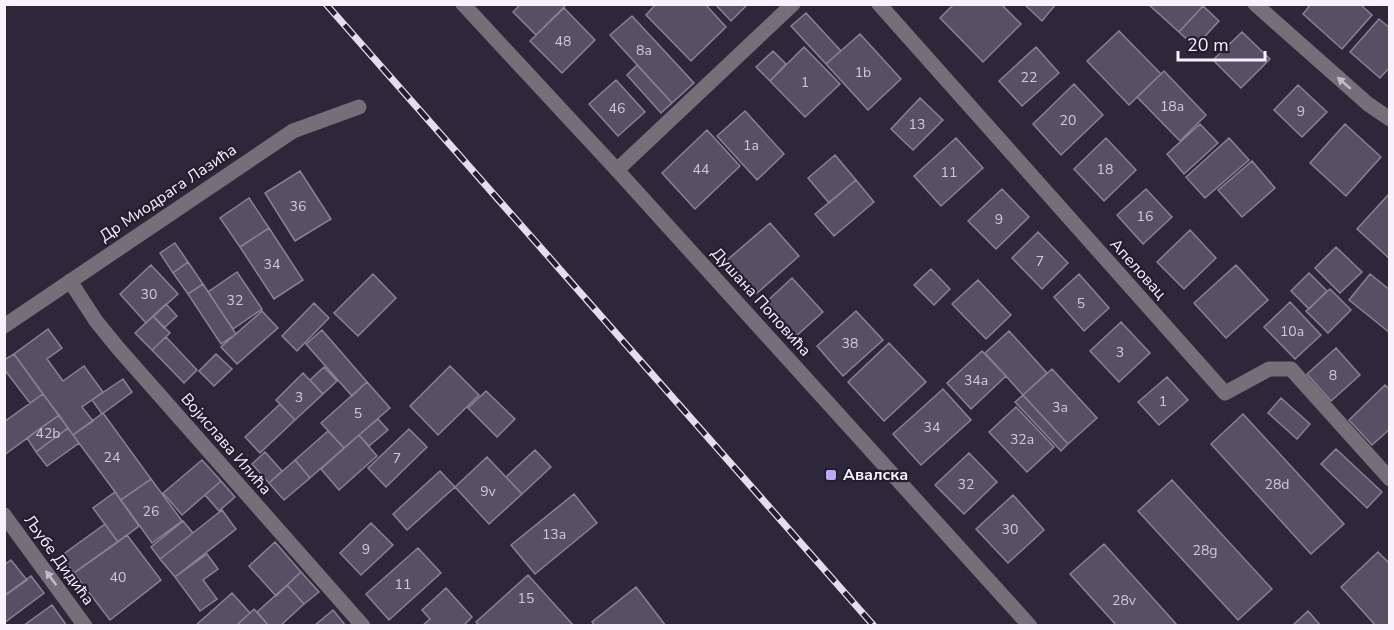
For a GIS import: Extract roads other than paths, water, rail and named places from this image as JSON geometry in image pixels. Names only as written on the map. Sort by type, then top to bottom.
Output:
[{"type":"street","name":"Душана Поповића","points":[[463,4],[617,170],[1030,626]]},
{"type":"street","points":[[617,170],[793,4]]},
{"type":"street","name":"Апеловац","points":[[879,4],[1225,393],[1269,369],[1291,369],[1389,479]]},
{"type":"street","points":[[1255,4],[1368,104],[1389,119]]},
{"type":"street","name":"Др Миодрага Лазића","points":[[4,326],[293,131],[360,107]]},
{"type":"street","name":"Војислава Илића","points":[[70,281],[96,321],[118,348],[363,626]]},
{"type":"street","name":"Љубе Дидића","points":[[4,515],[85,626]]},
{"type":"railway","points":[[326,4],[874,626]]},
{"type":"place","name":"Авалска","points":[[831,475]]}]
